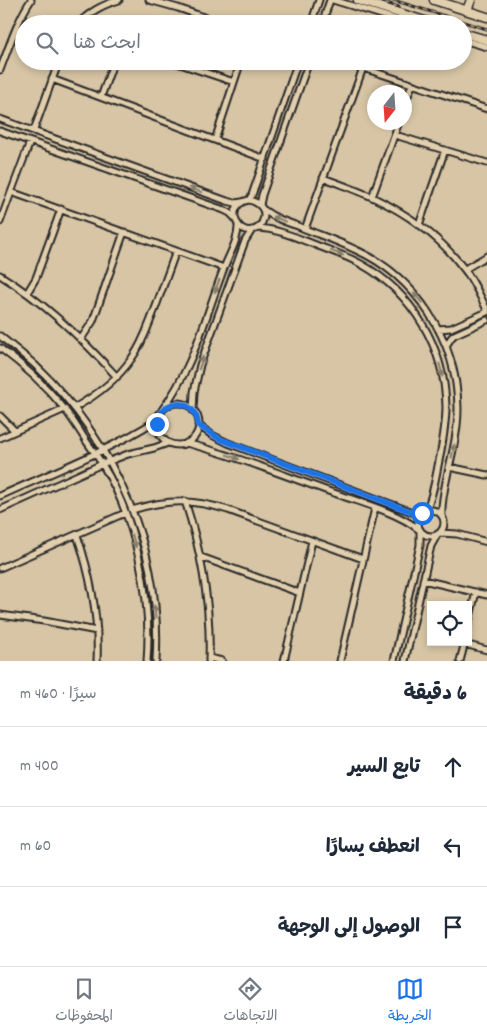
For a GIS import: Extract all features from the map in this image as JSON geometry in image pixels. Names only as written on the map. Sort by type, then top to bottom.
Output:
[{"type":"main road","points":[[358,0],[406,15]]},
{"type":"main road","points":[[434,0],[487,17]]},
{"type":"main road","points":[[467,10],[471,0]]},
{"type":"main road","points":[[472,36],[487,40]]},
{"type":"street","points":[[22,15],[31,0]]},
{"type":"street","points":[[87,15],[97,8],[119,0]]},
{"type":"street","points":[[149,0],[198,15]]},
{"type":"street","points":[[315,15],[319,0]]},
{"type":"street","points":[[326,15],[332,0],[381,15]]},
{"type":"street","points":[[0,70],[15,32]]},
{"type":"street","points":[[472,43],[487,47]]},
{"type":"street","points":[[34,130],[56,70]]},
{"type":"street","points":[[102,97],[111,70]]},
{"type":"street","points":[[198,70],[234,82]]},
{"type":"street","points":[[215,140],[238,70]]},
{"type":"street","points":[[249,200],[295,70]]},
{"type":"street","points":[[260,205],[306,70]]},
{"type":"street","points":[[305,229],[362,70]]},
{"type":"street","points":[[369,70],[487,109]]},
{"type":"street","points":[[52,79],[265,159]]},
{"type":"street","points":[[0,119],[227,201],[253,201],[274,217],[354,249],[376,260],[413,292],[427,310],[446,347],[455,377],[458,408],[456,439],[442,501],[444,527],[431,546],[405,661]]},
{"type":"street","points":[[13,136],[17,124]]},
{"type":"street","points":[[372,197],[396,130]]},
{"type":"street","points":[[0,131],[224,210],[230,213],[244,229],[276,230],[347,257],[388,282],[419,318],[434,347],[444,385],[446,409],[443,441],[432,494],[426,511]]},
{"type":"street","points":[[395,134],[487,163]]},
{"type":"street","points":[[0,222],[30,142]]},
{"type":"street","points":[[419,225],[445,150]]},
{"type":"street","points":[[323,178],[372,197],[419,225],[444,246],[465,269],[487,311],[451,328],[438,329]]},
{"type":"street","points":[[11,192],[224,268]]},
{"type":"street","points":[[242,202],[236,209],[237,235],[185,373],[157,420],[158,431],[162,438],[168,443],[175,445],[186,443],[229,455],[375,508],[410,523],[423,535],[430,537],[438,534],[456,534],[487,542]]},
{"type":"street","points":[[27,293],[36,278],[61,209]]},
{"type":"street","points":[[193,411],[197,374],[245,241],[262,223],[264,210]]},
{"type":"street","points":[[81,338],[93,321],[124,232]]},
{"type":"street","points":[[74,408],[97,394],[116,377],[133,357],[145,336],[176,251]]},
{"type":"street","points":[[465,269],[487,256]]},
{"type":"street","points":[[0,275],[56,316],[81,338],[116,377]]},
{"type":"street","points":[[446,347],[454,335],[487,320]]},
{"type":"street","points":[[204,323],[214,327]]},
{"type":"street","points":[[0,336],[35,365],[62,393],[110,461],[132,510],[145,550],[153,591],[156,661]]},
{"type":"street","points":[[0,348],[30,372],[65,409],[102,464],[114,488],[125,513],[137,553],[144,588],[147,615],[147,661]]},
{"type":"street","points":[[162,410],[169,406],[180,404],[187,406],[193,411],[198,425],[195,436],[186,443]]},
{"type":"street","points":[[0,438],[65,409]]},
{"type":"street","points":[[0,416],[15,432]]},
{"type":"street","points":[[0,496],[103,449],[157,420]]},
{"type":"street","points":[[198,425],[228,443],[420,515]]},
{"type":"street","points":[[0,510],[102,464],[128,454],[168,443]]},
{"type":"street","points":[[449,467],[487,475]]},
{"type":"street","points":[[132,510],[158,503],[185,501],[207,504],[363,559]]},
{"type":"street","points":[[185,501],[200,557],[207,604],[209,660],[222,661]]},
{"type":"street","points":[[340,661],[375,508]]},
{"type":"street","points":[[394,661],[420,545],[417,522],[420,515],[429,510],[436,511],[442,516]]},
{"type":"street","points":[[0,568],[125,513]]},
{"type":"street","points":[[77,535],[91,586],[97,631],[96,661]]},
{"type":"street","points":[[284,661],[312,541]]},
{"type":"street","points":[[200,557],[300,593]]},
{"type":"street","points":[[424,580],[487,595]]},
{"type":"street","points":[[472,608],[476,592]]},
{"type":"street","points":[[0,615],[97,631]]},
{"type":"street","points":[[472,645],[487,650]]},
{"type":"street","points":[[460,661],[463,646]]},
{"type":"railway","points":[[378,0],[399,7]]},
{"type":"railway","points":[[393,0],[442,15]]},
{"type":"railway","points":[[472,24],[487,29]]},
{"type":"route","points":[[157,424],[158,416],[162,410],[176,404],[184,405],[191,408],[196,414],[198,425],[228,443],[420,515],[422,513]]}]
